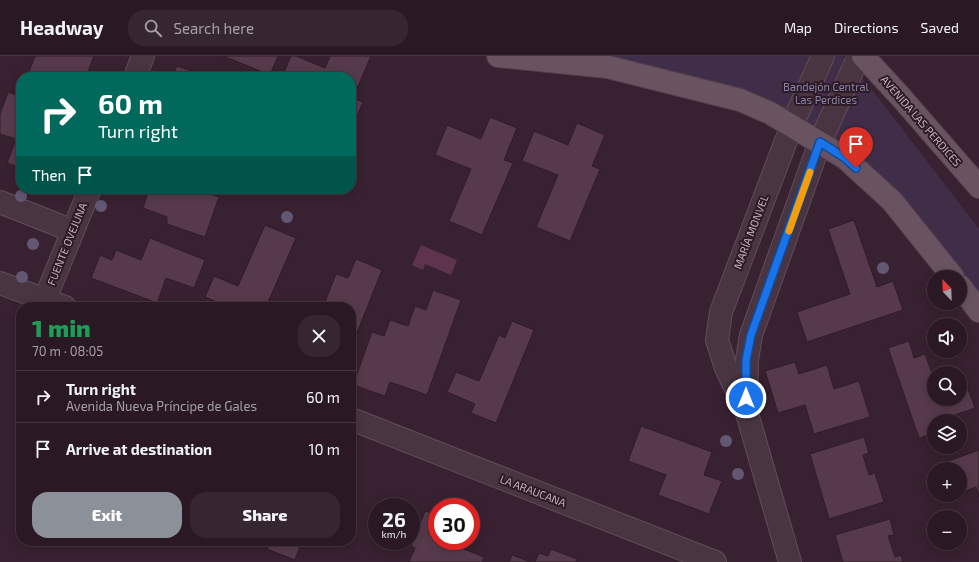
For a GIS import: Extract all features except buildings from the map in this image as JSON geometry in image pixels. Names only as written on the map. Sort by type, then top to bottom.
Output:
[{"type":"main road","points":[[498,56],[608,67],[653,77],[740,100],[792,125],[845,158],[892,201],[947,270]]},
{"type":"main road","name":"AVENIDA LAS PERDICES","points":[[863,56],[979,187]]},
{"type":"main road","points":[[967,295],[979,311]]},
{"type":"street","points":[[136,72],[143,56]]},
{"type":"street","name":"MARÍA MONVEL","points":[[790,562],[746,410],[726,368],[717,340],[721,312],[792,125],[823,56]]},
{"type":"street","name":"MARÍA MONVEL","points":[[746,410],[746,360],[751,335],[820,142],[859,56]]},
{"type":"street","name":"FUENTE OVEJUNA","points":[[55,302],[73,231],[88,194]]},
{"type":"street","points":[[0,202],[73,231]]},
{"type":"street","points":[[0,283],[52,302]]},
{"type":"street","name":"LA ARAUCANA","points":[[356,421],[715,562]]},
{"type":"green space","name":"Bandejón Central Las Perdices","points":[[553,56],[843,56],[877,96],[979,229],[979,294],[967,279],[967,270],[960,270],[918,217],[782,111]]},
{"type":"shaded area","points":[[421,245],[457,260],[451,275],[425,264],[423,270],[412,265]]},
{"type":"slow traffic","points":[[789,231],[810,172]]},
{"type":"route","points":[[746,398],[746,360],[751,335],[767,296],[820,142],[845,158],[856,168]]}]
